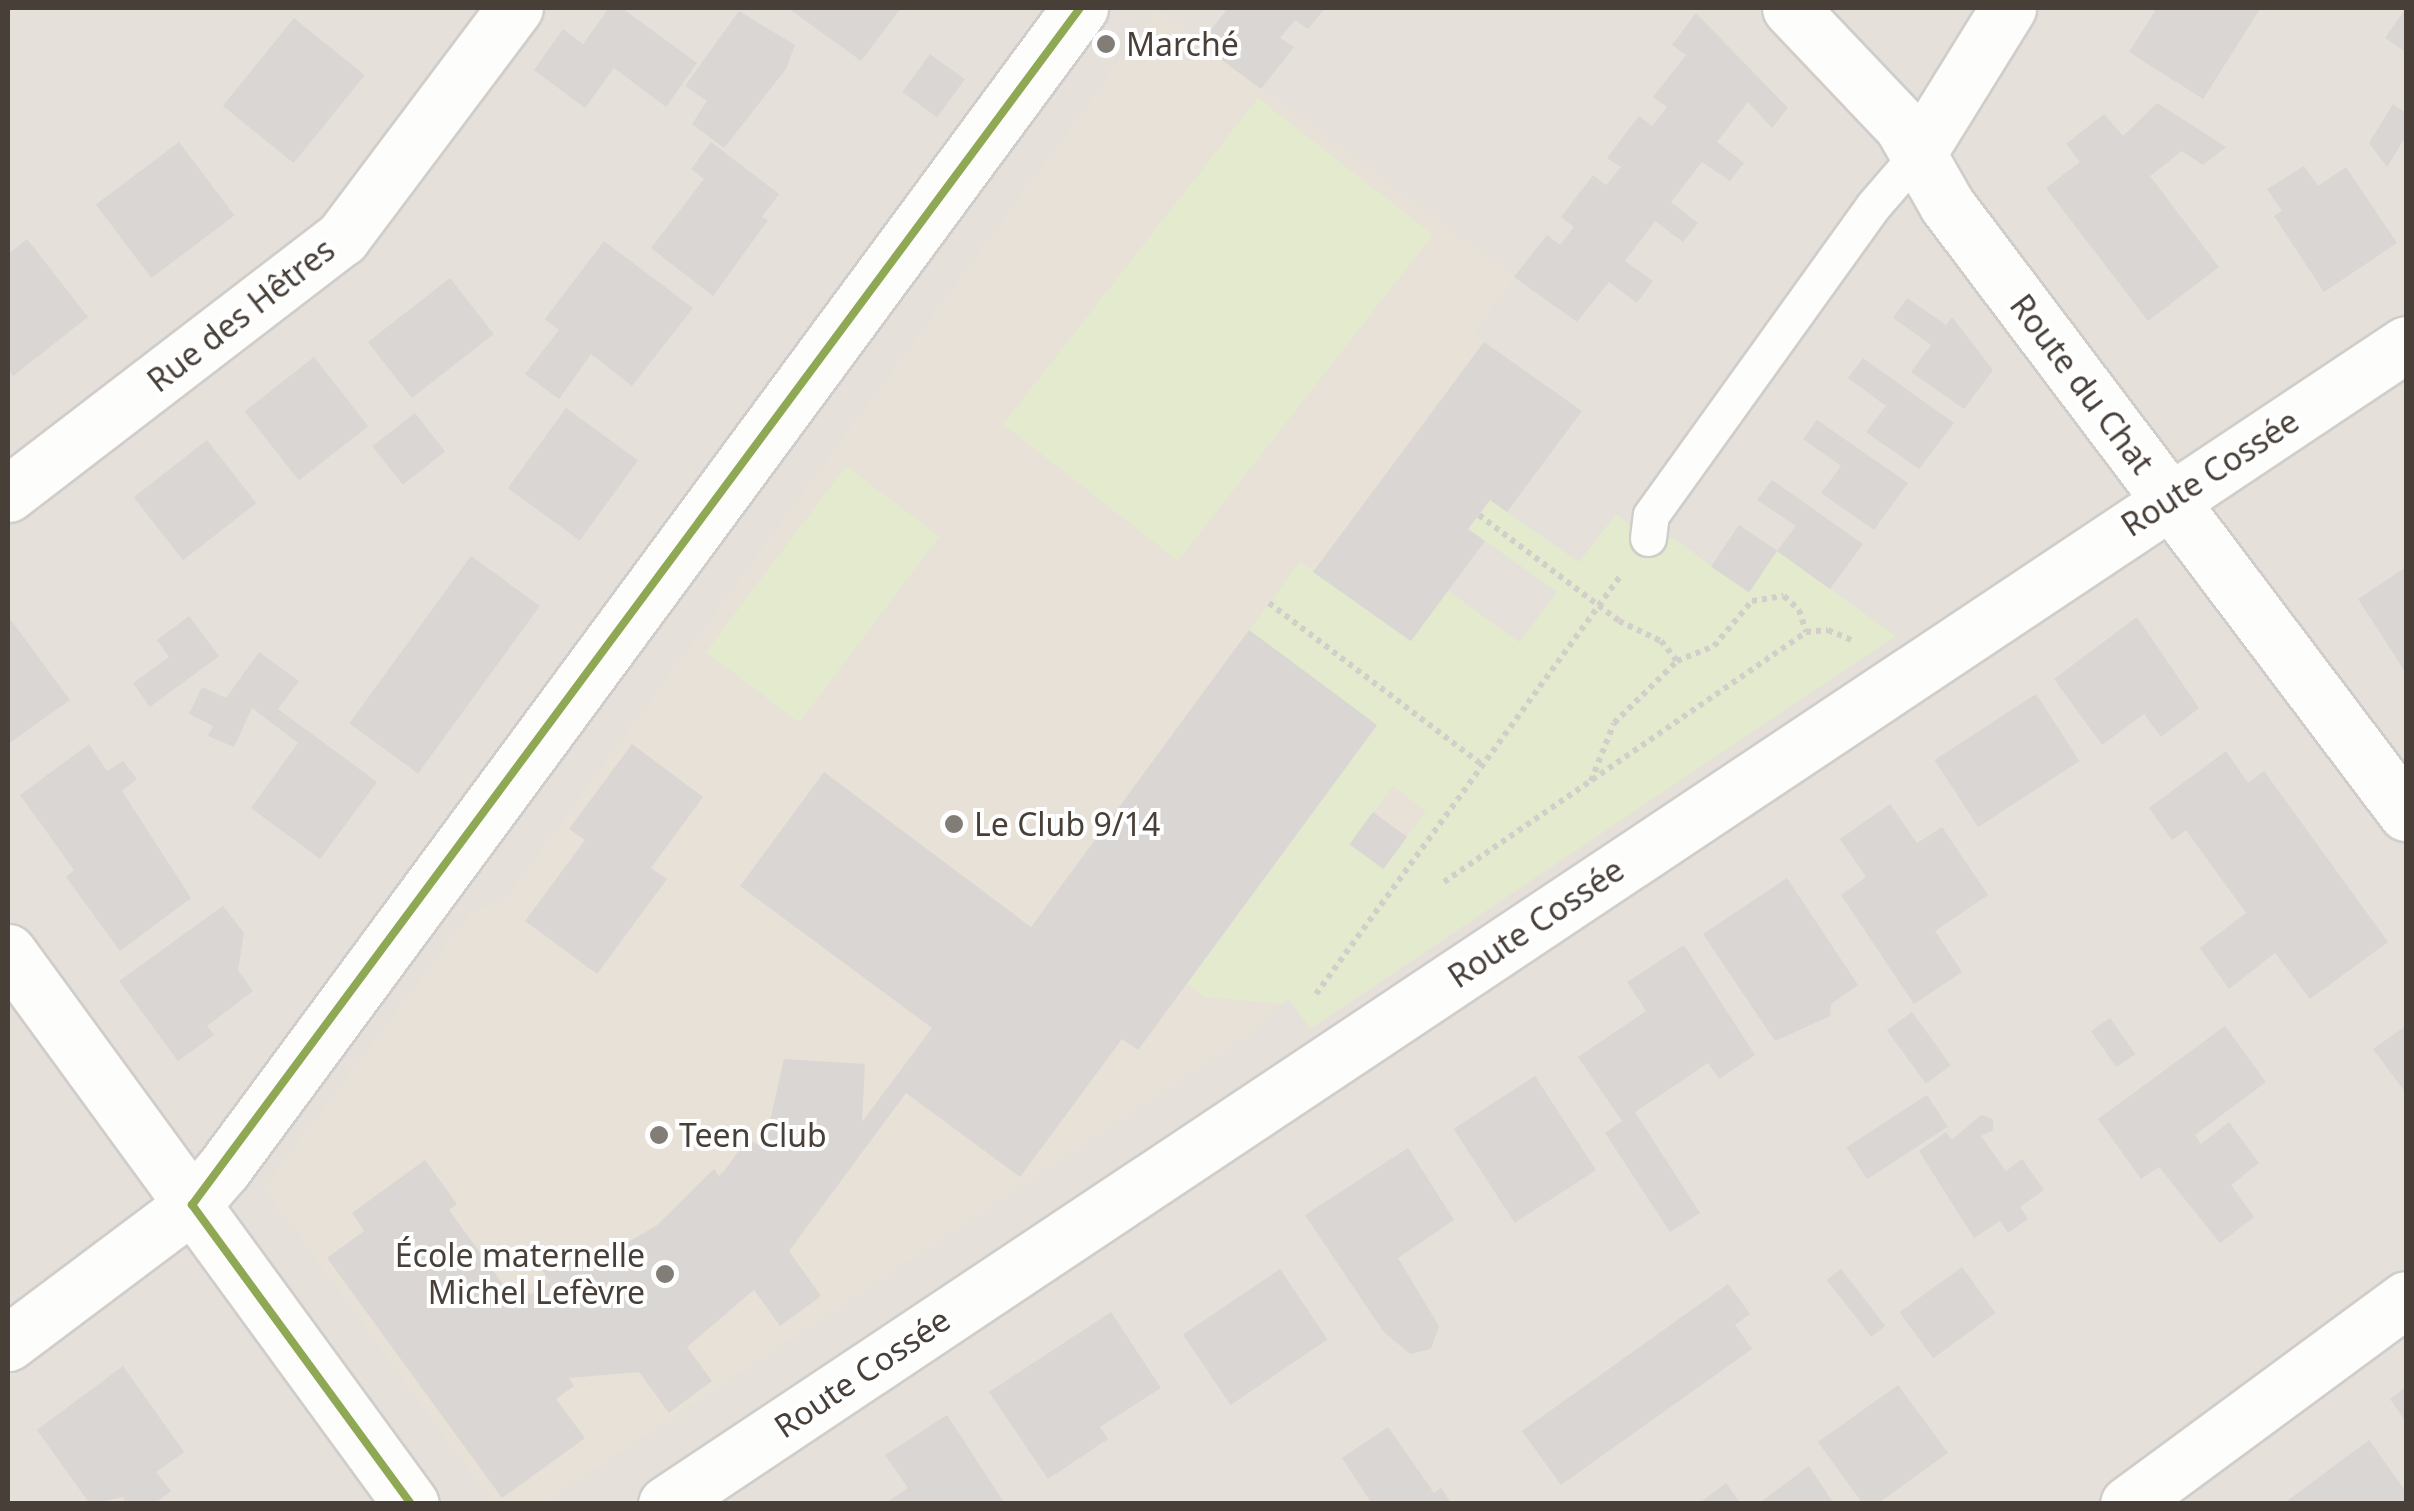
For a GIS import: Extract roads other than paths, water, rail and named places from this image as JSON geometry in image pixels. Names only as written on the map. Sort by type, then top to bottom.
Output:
[{"type":"street","name":"Rue des Hêtres","points":[[8,494],[342,238],[515,8]]},
{"type":"street","points":[[8,1343],[192,1205],[1080,8]]},
{"type":"street","name":"Route du Chat","points":[[1790,8],[1902,126],[1917,155],[2168,500],[2406,813]]},
{"type":"street","points":[[1917,155],[2008,8]]},
{"type":"street","name":"Route Cossée","points":[[666,1504],[2406,344]]},
{"type":"street","points":[[8,952],[411,1504]]},
{"type":"street","points":[[2128,1504],[2406,1299]]},
{"type":"lane","points":[[1648,538],[1652,515],[1873,206],[1917,155]]},
{"type":"place","name":"Marché","points":[[1106,44]]},
{"type":"place","name":"Le Club 9/14","points":[[954,824]]},
{"type":"place","name":"Teen Club","points":[[659,1135]]},
{"type":"place","name":"École maternelle Michel Lefèvre","points":[[665,1274]]}]
